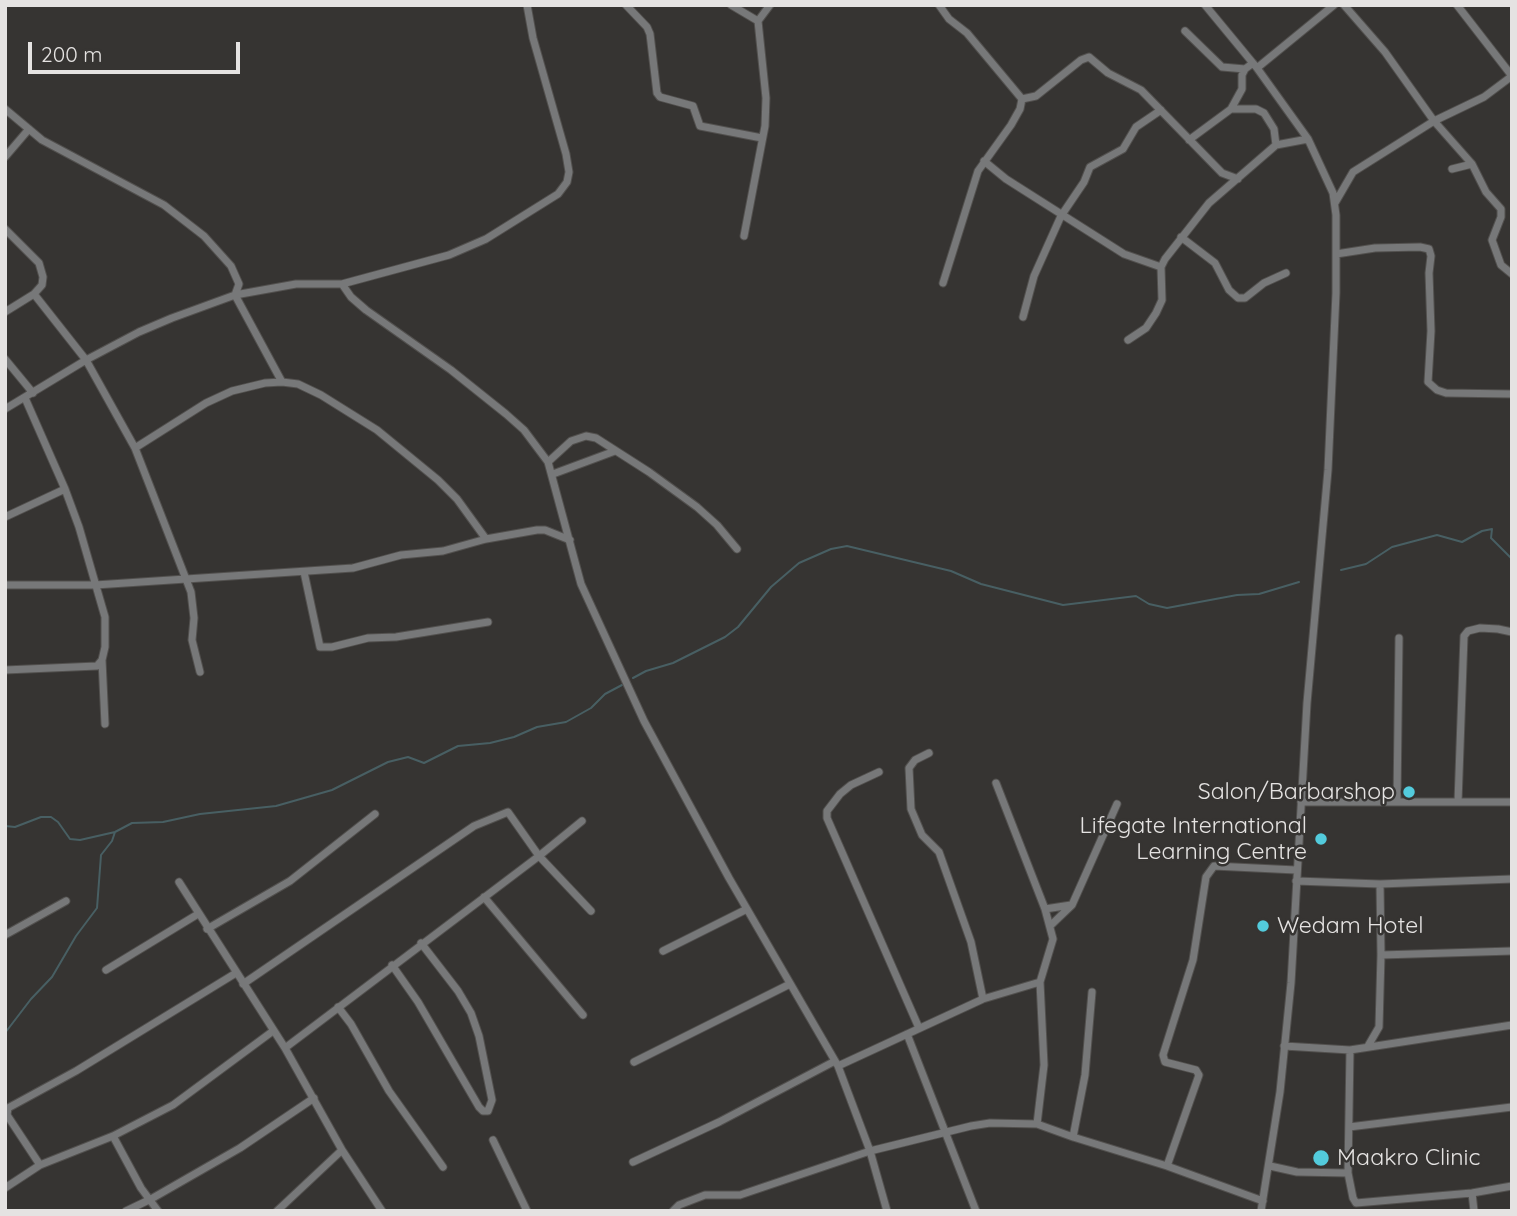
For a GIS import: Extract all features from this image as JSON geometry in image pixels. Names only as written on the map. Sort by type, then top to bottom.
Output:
[{"type":"street","points":[[5,409],[86,360],[139,332],[235,295],[296,284],[342,284],[471,247],[558,194],[567,182],[569,172],[533,38],[527,5]]},
{"type":"street","points":[[626,5],[647,27],[650,34],[657,93],[693,106],[700,126],[762,138]]},
{"type":"street","points":[[731,5],[758,22]]},
{"type":"street","points":[[744,236],[765,126],[766,98],[758,22],[770,5]]},
{"type":"street","points":[[939,5],[949,19],[967,33],[1022,99]]},
{"type":"street","points":[[1205,5],[1255,65],[1308,139],[1327,178],[1335,203],[1336,293],[1328,470],[1307,703],[1291,983],[1280,1092],[1261,1211]]},
{"type":"street","points":[[1185,31],[1222,66],[1245,69],[1255,65],[1334,5]]},
{"type":"street","points":[[1344,5],[1385,52],[1434,121],[1472,164],[1486,192],[1501,209],[1492,240],[1501,265],[1512,274]]},
{"type":"street","points":[[1335,203],[1353,172],[1434,121],[1483,97],[1512,76],[1457,5]]},
{"type":"street","points":[[1022,99],[1036,96],[1081,60],[1090,57],[1108,73],[1141,90],[1222,173],[1238,179]]},
{"type":"street","points":[[1189,139],[1231,109],[1242,89],[1241,78],[1245,69]]},
{"type":"street","points":[[943,283],[978,171],[1011,125],[1022,99]]},
{"type":"street","points":[[5,109],[42,140],[164,205],[193,225],[231,267],[239,284],[235,295],[282,382]]},
{"type":"street","points":[[1231,109],[1256,109],[1264,113],[1274,129],[1276,145]]},
{"type":"street","points":[[1023,317],[1034,276],[1061,216],[1084,182],[1090,167],[1123,149],[1136,127],[1161,110]]},
{"type":"street","points":[[5,157],[29,129]]},
{"type":"street","points":[[1128,340],[1146,328],[1156,313],[1162,300],[1161,267],[1181,237],[1209,204],[1276,145],[1308,139]]},
{"type":"street","points":[[984,161],[1061,216],[1124,254],[1161,267]]},
{"type":"street","points":[[1452,169],[1472,164]]},
{"type":"street","points":[[5,229],[26,248],[42,270],[42,285],[34,294],[5,312]]},
{"type":"street","points":[[1181,237],[1210,258],[1229,290],[1238,298],[1245,299],[1264,283],[1286,273]]},
{"type":"street","points":[[1336,254],[1375,248],[1429,249],[1431,331],[1428,382],[1437,390],[1446,393],[1512,394]]},
{"type":"street","points":[[342,284],[366,310],[451,370],[506,414],[524,430],[548,462],[581,584],[645,721],[747,909],[836,1063],[870,1151],[887,1211]]},
{"type":"street","points":[[34,294],[86,360],[135,448],[187,580],[194,618],[192,640],[200,672]]},
{"type":"street","points":[[5,359],[33,393]]},
{"type":"street","points":[[135,448],[206,403],[232,391],[265,383],[298,384],[377,430],[449,490],[486,539]]},
{"type":"street","points":[[25,398],[65,489],[105,617],[102,660],[105,724]]},
{"type":"street","points":[[548,462],[571,441],[586,436],[596,439],[649,472],[697,507],[737,549]]},
{"type":"street","points":[[553,474],[615,451]]},
{"type":"street","points":[[5,517],[65,489]]},
{"type":"street","points":[[5,585],[95,585],[353,568],[401,555],[443,551],[486,539],[537,530],[545,530],[570,540]]},
{"type":"street","points":[[304,572],[320,647],[332,648],[368,638],[396,637],[488,622]]},
{"type":"street","points":[[1458,802],[1464,636],[1468,631],[1480,628],[1512,632]]},
{"type":"street","points":[[1397,802],[1399,638]]},
{"type":"street","points":[[5,670],[85,668],[97,666],[102,660]]},
{"type":"street","points":[[929,753],[915,760],[909,768],[911,809],[922,835],[939,852],[971,942],[983,999]]},
{"type":"street","points":[[879,772],[851,785],[840,794],[827,811],[828,818],[919,1028]]},
{"type":"street","points":[[996,783],[1050,926],[1052,946],[1040,982],[1044,1065],[1037,1124]]},
{"type":"street","points":[[1301,802],[1512,802]]},
{"type":"street","points":[[1050,926],[1072,905],[1117,804]]},
{"type":"street","points":[[243,984],[474,826],[508,812],[539,856],[591,911]]},
{"type":"street","points":[[207,929],[290,881],[375,814]]},
{"type":"street","points":[[285,1048],[582,821]]},
{"type":"street","points":[[1167,1166],[1199,1075],[1196,1070],[1165,1062],[1163,1055],[1193,960],[1206,877],[1214,866],[1297,870]]},
{"type":"street","points":[[1296,881],[1380,884],[1512,879]]},
{"type":"street","points":[[179,882],[285,1048],[342,1150],[382,1211]]},
{"type":"street","points":[[1368,1046],[1379,1027],[1380,884]]},
{"type":"street","points":[[484,897],[583,1015]]},
{"type":"street","points":[[5,935],[66,901]]},
{"type":"street","points":[[1045,909],[1072,905]]},
{"type":"street","points":[[663,951],[747,909]]},
{"type":"street","points":[[106,970],[198,914]]},
{"type":"street","points":[[392,965],[418,1002],[479,1107],[488,1111],[492,1100],[479,1036],[471,1013],[458,990],[421,943]]},
{"type":"street","points":[[1381,955],[1512,951]]},
{"type":"street","points":[[40,1166],[7,1115],[8,1108],[76,1071],[236,973]]},
{"type":"street","points":[[634,1162],[836,1063],[983,999],[1040,982]]},
{"type":"street","points":[[634,1062],[790,984]]},
{"type":"street","points":[[1027,987],[1040,993]]},
{"type":"street","points":[[1073,1137],[1085,1075],[1092,992]]},
{"type":"street","points":[[338,1007],[363,1044],[389,1091],[443,1167]]},
{"type":"street","points":[[1284,1046],[1350,1050],[1389,1042],[1512,1026]]},
{"type":"street","points":[[1379,1027],[1389,1042]]},
{"type":"street","points":[[5,1188],[40,1166],[113,1136],[192,1093],[273,1031]]},
{"type":"street","points":[[907,1034],[975,1211]]},
{"type":"street","points":[[1350,1050],[1348,1173],[1356,1203],[1472,1193],[1512,1186]]},
{"type":"street","points":[[126,1211],[240,1147],[314,1098]]},
{"type":"street","points":[[1349,1127],[1512,1107]]},
{"type":"street","points":[[673,1211],[679,1205],[705,1195],[740,1195],[870,1151],[990,1123],[1037,1124],[1167,1166],[1263,1201]]},
{"type":"street","points":[[113,1136],[141,1188],[158,1211]]},
{"type":"street","points":[[493,1140],[527,1211]]},
{"type":"street","points":[[277,1211],[342,1150]]},
{"type":"street","points":[[1270,1166],[1297,1172],[1348,1173]]},
{"type":"street","points":[[1472,1193],[1474,1211]]},
{"type":"waterway","points":[[1341,570],[1366,564],[1392,547],[1437,535],[1462,542],[1482,531],[1492,529],[1491,538],[1512,559]]},
{"type":"waterway","points":[[633,678],[673,663],[725,637],[738,627],[771,587],[799,563],[831,549],[847,546],[951,571],[981,584],[1063,605],[1136,596],[1149,604],[1167,608],[1237,595],[1259,594],[1299,582]]},
{"type":"waterway","points":[[5,826],[15,827],[41,817],[51,817],[70,839],[80,840],[115,832],[132,823],[163,822],[200,814],[276,806],[332,790],[388,762],[408,757],[424,763],[458,746],[490,743],[537,727],[566,722],[591,708],[605,694],[622,685]]},
{"type":"waterway","points":[[5,1033],[52,977],[76,936],[97,908],[101,855],[112,841],[115,832]]},
{"type":"place","name":"Salon/Barbarshop","points":[[1409,792]]},
{"type":"place","name":"Lifegate International Learning Centre","points":[[1321,839]]},
{"type":"place","name":"Wedam Hotel","points":[[1263,926]]},
{"type":"place","name":"Maakro Clinic","points":[[1321,1158]]}]
